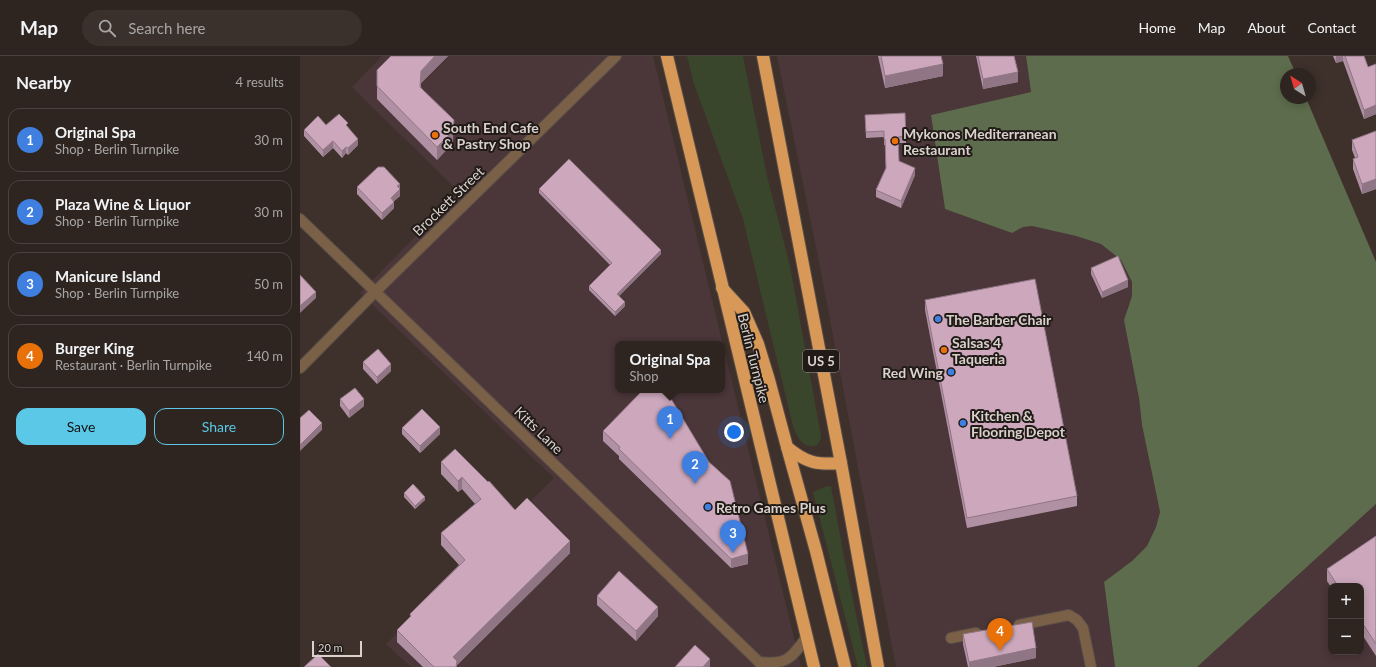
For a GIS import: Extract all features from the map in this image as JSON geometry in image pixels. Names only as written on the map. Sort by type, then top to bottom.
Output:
[{"type":"highway","name":"Berlin Turnpike","points":[[667,56],[814,667]]},
{"type":"highway","name":"US 5","points":[[763,56],[841,463],[878,667]]},
{"type":"highway","points":[[722,287],[744,312],[758,344],[816,551],[845,667]]},
{"type":"highway","points":[[787,447],[798,457],[810,462],[824,464],[841,463]]},
{"type":"street","name":"Brockett Street","points":[[300,368],[375,292],[616,56]]},
{"type":"street","name":"Kitts Lane","points":[[300,219],[760,664],[780,662],[795,654],[806,638]]},
{"type":"street","points":[[1011,627],[1069,615],[1077,620],[1083,628],[1091,667]]},
{"type":"street","points":[[951,638],[989,631]]},
{"type":"shaded area","points":[[382,56],[653,56],[722,341],[615,341],[615,393],[725,393],[725,353],[801,667],[411,667],[386,644],[554,478],[360,293],[459,192],[352,87]]},
{"type":"shaded area","points":[[777,56],[1026,56],[1031,92],[931,115],[945,209],[1012,233],[1023,227],[1032,226],[1076,236],[1101,244],[1121,260],[1132,282],[1132,296],[1127,309],[1129,341],[1142,425],[1160,512],[1156,527],[1147,546],[1132,561],[1104,583],[1115,667],[896,667],[820,267]]},
{"type":"shaded area","points":[[1376,504],[1376,667],[1197,667]]},
{"type":"green space","points":[[687,56],[743,56],[767,176],[790,266],[821,436],[818,443],[813,446],[806,445],[800,440],[794,427],[743,219],[694,84]]},
{"type":"green space","points":[[1026,56],[1288,56],[1293,68],[1280,68],[1280,104],[1309,104],[1376,262],[1376,504],[1197,667],[1115,667],[1104,582],[1132,561],[1147,546],[1156,527],[1160,512],[1142,425],[1139,398],[1124,320],[1132,296],[1132,282],[1121,260],[1101,244],[1076,236],[1032,226],[1023,227],[1012,233],[945,209],[931,115],[1031,92]]},
{"type":"green space","points":[[831,486],[867,667],[858,667],[813,492],[824,487]]},
{"type":"building","points":[[391,56],[435,56],[421,71],[420,87],[454,120],[453,131],[437,147],[377,86],[377,70]]},
{"type":"building","points":[[881,56],[941,56],[943,64],[885,76]]},
{"type":"building","points":[[978,56],[1014,56],[1018,72],[983,79]]},
{"type":"building","points":[[1345,56],[1364,56],[1368,67],[1376,64],[1376,105],[1364,110]]},
{"type":"building","points":[[905,113],[906,136],[898,137],[899,161],[915,168],[901,201],[876,190],[886,168],[884,131],[866,132],[865,115]]},
{"type":"building","points":[[339,114],[348,123],[346,125],[358,139],[342,151],[333,141],[323,150],[304,130],[318,116],[326,125]]},
{"type":"building","points":[[1376,131],[1376,179],[1362,184],[1353,159],[1358,157],[1352,140]]},
{"type":"building","points":[[569,159],[661,250],[617,294],[625,302],[615,312],[589,286],[612,263],[539,189]]},
{"type":"building","points":[[378,167],[384,167],[400,184],[397,186],[400,189],[391,198],[394,202],[382,213],[357,187]]},
{"type":"building","points":[[1118,256],[1128,280],[1102,292],[1091,268]]},
{"type":"building","points":[[300,275],[316,292],[300,306]]},
{"type":"building","points":[[1035,279],[1077,496],[967,518],[925,300]]},
{"type":"building","points":[[378,349],[391,364],[377,377],[363,362]]},
{"type":"building","points":[[355,388],[364,399],[349,411],[340,399]]},
{"type":"building","points":[[640,393],[666,393],[670,397],[709,462],[730,481],[748,554],[731,559],[619,449],[620,447],[603,431]]},
{"type":"building","points":[[422,409],[440,427],[420,446],[402,428]]},
{"type":"building","points":[[309,410],[322,423],[300,445],[300,418]]},
{"type":"building","points":[[455,449],[488,482],[489,481],[515,510],[527,498],[570,541],[453,657],[457,661],[456,667],[434,667],[397,630],[411,616],[410,614],[465,560],[441,533],[481,499],[462,477],[458,481],[441,462]]},
{"type":"building","points":[[413,484],[425,497],[415,506],[404,493]]},
{"type":"building","points":[[1376,536],[1376,644],[1364,626],[1364,583],[1336,583],[1327,569]]},
{"type":"building","points":[[619,571],[658,607],[636,631],[597,596]]},
{"type":"building","points":[[1032,622],[1036,648],[969,662],[963,634]]},
{"type":"building","points":[[695,645],[710,659],[703,667],[675,667]]},
{"type":"building","points":[[318,654],[331,667],[304,667]]},
{"type":"place","name":"South End Cafe & Pastry Shop","points":[[435,135]]},
{"type":"place","name":"Mykonos Mediterranean Restaurant","points":[[895,141]]},
{"type":"place","name":"The Barber Chair","points":[[938,319]]},
{"type":"place","name":"Salsas 4 Taqueria","points":[[944,350]]},
{"type":"place","name":"Red Wing","points":[[951,372]]},
{"type":"place","name":"Kitchen & Flooring Depot","points":[[963,423]]},
{"type":"place","name":"Original Spa","points":[[670,439]]},
{"type":"place","name":"Plaza Wine & Liquor","points":[[695,484]]},
{"type":"place","name":"Retro Games Plus","points":[[708,507]]},
{"type":"place","name":"Manicure Island","points":[[733,553]]},
{"type":"place","name":"Burger King","points":[[1000,651]]}]
